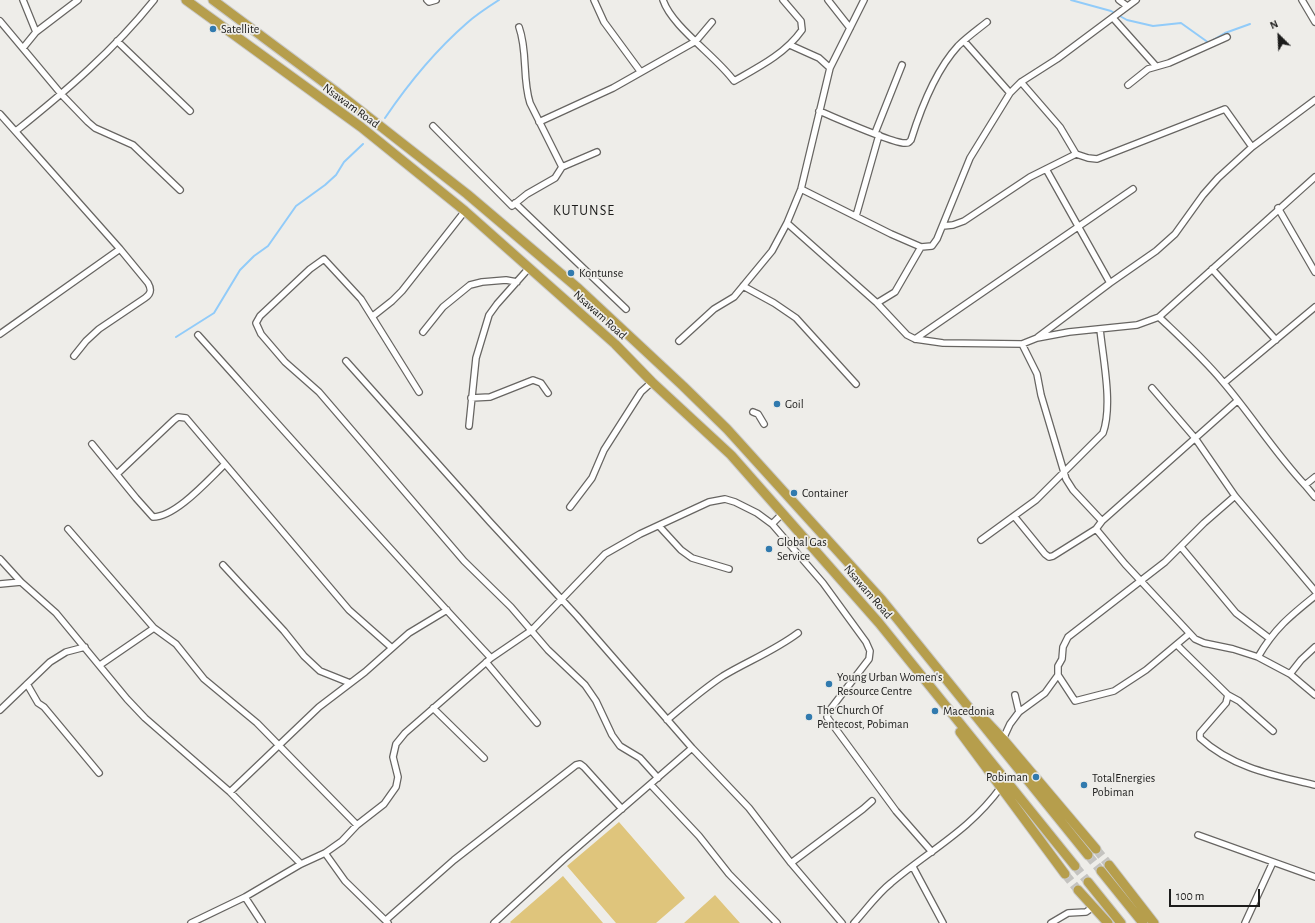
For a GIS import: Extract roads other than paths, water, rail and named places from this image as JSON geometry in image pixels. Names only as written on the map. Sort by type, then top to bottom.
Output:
[{"type":"highway","name":"Nsawam Road","points":[[186,0],[362,127],[465,211],[615,344],[652,382],[731,455],[879,623],[1075,866]]},
{"type":"highway","name":"Nsawam Road","points":[[213,0],[285,52],[467,194],[579,289],[727,428],[877,594],[1088,855]]},
{"type":"highway","points":[[457,205],[465,202],[467,194]]},
{"type":"highway","name":"Nsawam Road","points":[[946,680],[1003,739],[1096,849]]},
{"type":"highway","name":"Nsawam Road","points":[[945,704],[962,734],[1065,874]]},
{"type":"highway","points":[[1109,865],[1154,923]]},
{"type":"highway","points":[[1101,871],[1143,923]]},
{"type":"highway","points":[[1088,882],[1121,923]]},
{"type":"highway","points":[[1078,890],[1108,923]]},
{"type":"street","points":[[23,0],[36,32]]},
{"type":"street","points":[[23,48],[36,32],[78,0]]},
{"type":"street","points":[[16,131],[62,95],[90,70],[154,0]]},
{"type":"street","points":[[427,0],[430,2],[436,0]]},
{"type":"street","points":[[594,0],[604,22],[640,72]]},
{"type":"street","points":[[663,0],[672,15],[727,71],[734,81],[767,62],[790,45],[802,30],[802,24],[783,0]]},
{"type":"street","points":[[828,0],[850,28]]},
{"type":"street","points":[[679,341],[714,309],[734,296],[772,251],[787,223],[801,189],[830,68],[864,0]]},
{"type":"street","points":[[1119,0],[1127,6]]},
{"type":"street","points":[[801,189],[891,234],[921,247],[932,246],[943,226],[970,158],[1010,93],[1021,82],[1136,0]]},
{"type":"street","points":[[1302,0],[1315,22]]},
{"type":"street","points":[[1114,17],[1156,66]]},
{"type":"street","points":[[0,21],[62,95],[96,128],[121,139],[140,150],[180,190]]},
{"type":"street","points":[[539,122],[612,88],[696,41],[712,22]]},
{"type":"street","points":[[819,111],[904,143],[911,140],[920,112],[942,69],[958,47],[987,22]]},
{"type":"street","points":[[519,27],[524,46],[527,93],[539,122],[562,167]]},
{"type":"street","points":[[1128,85],[1148,69],[1169,63],[1227,37]]},
{"type":"street","points":[[117,41],[190,111]]},
{"type":"street","points":[[964,41],[1010,93]]},
{"type":"street","points":[[790,45],[819,58],[830,68]]},
{"type":"street","points":[[856,216],[877,134],[902,65]]},
{"type":"street","points":[[1021,82],[1060,127],[1076,154],[1088,158],[1097,158],[1225,109],[1252,147]]},
{"type":"street","points":[[1036,338],[1156,251],[1175,234],[1211,185],[1252,147],[1315,100]]},
{"type":"street","points":[[0,114],[120,249],[148,283],[151,291],[145,298],[93,334],[74,356]]},
{"type":"street","points":[[433,126],[512,206],[527,194],[556,178],[562,167],[597,152]]},
{"type":"street","points":[[943,226],[964,221],[1026,180],[1076,154]]},
{"type":"street","points":[[1046,169],[1110,283]]},
{"type":"street","points":[[787,223],[877,303],[907,335],[915,339],[943,343],[1022,344],[1036,338],[1069,332],[1137,325],[1159,317],[1315,176]]},
{"type":"street","points":[[915,339],[1077,226],[1133,189]]},
{"type":"street","points":[[515,204],[626,309]]},
{"type":"street","points":[[1278,208],[1315,272]]},
{"type":"street","points":[[373,316],[389,304],[402,291],[465,211]]},
{"type":"street","points":[[877,303],[895,292],[921,247]]},
{"type":"street","points":[[0,334],[120,249]]},
{"type":"street","points":[[419,392],[373,316],[351,287],[331,265],[322,259],[260,316],[256,325],[285,362],[325,398],[464,561],[511,607],[548,650],[585,685],[596,701],[616,741],[624,750],[640,758],[658,778]]},
{"type":"street","points":[[469,426],[476,358],[489,315],[529,268]]},
{"type":"street","points":[[1212,269],[1276,340]]},
{"type":"street","points":[[423,332],[443,307],[470,285],[477,282],[506,280],[517,282]]},
{"type":"street","points":[[743,286],[774,303],[796,318],[856,384]]},
{"type":"street","points":[[1224,383],[1315,307]]},
{"type":"street","points":[[1159,317],[1190,346],[1224,383],[1289,468],[1315,497]]},
{"type":"street","points":[[981,540],[1036,500],[1064,474],[1103,433],[1107,424],[1107,394],[1100,329]]},
{"type":"street","points":[[198,335],[491,658]]},
{"type":"street","points":[[1022,344],[1037,374],[1041,395],[1064,474],[1069,486],[1102,521]]},
{"type":"street","points":[[346,361],[562,600],[692,748],[749,808],[791,863],[842,923]]},
{"type":"street","points":[[471,398],[490,397],[533,380],[541,383],[548,393]]},
{"type":"street","points":[[570,507],[592,478],[604,450],[641,392],[652,382]]},
{"type":"street","points":[[1152,388],[1195,438],[1235,496],[1315,591]]},
{"type":"street","points":[[1014,516],[1049,557],[1053,556],[1096,529],[1102,521],[1237,401]]},
{"type":"street","points":[[753,412],[758,414],[764,424]]},
{"type":"street","points":[[117,474],[174,420],[181,417],[186,418],[349,610],[392,648]]},
{"type":"street","points":[[92,444],[151,516],[157,517],[165,515],[179,505],[225,464]]},
{"type":"street","points":[[1305,485],[1315,477]]},
{"type":"street","points":[[1189,634],[1178,645],[1146,670],[1114,691],[1075,701],[1058,675],[1058,666],[1062,659],[1063,647],[1068,637],[1142,581],[1181,547],[1204,523],[1235,496]]},
{"type":"street","points":[[192,923],[245,897],[301,864],[325,853],[342,841],[357,825],[384,804],[396,787],[398,777],[393,757],[396,744],[405,733],[486,662],[532,630],[562,600],[586,571],[605,554],[640,534],[709,502],[725,499],[735,502],[757,513],[772,524],[823,583],[858,630],[870,651],[869,659],[860,674],[829,711],[827,717],[896,811],[932,852]]},
{"type":"street","points":[[772,524],[783,513]]},
{"type":"street","points":[[659,526],[681,550],[692,558],[729,569]]},
{"type":"street","points":[[68,529],[154,628],[176,644],[204,679],[257,723],[357,825]]},
{"type":"street","points":[[1096,529],[1189,634],[1204,643],[1233,649],[1258,657],[1290,674],[1315,694]]},
{"type":"street","points":[[1181,547],[1236,613],[1269,638]]},
{"type":"street","points":[[0,559],[21,582],[56,613],[127,699],[145,718],[230,792],[301,864]]},
{"type":"street","points":[[223,565],[284,631],[304,656],[320,670],[350,683]]},
{"type":"street","points":[[0,584],[21,582]]},
{"type":"street","points":[[1258,657],[1269,638],[1288,618],[1315,596]]},
{"type":"street","points":[[230,792],[320,707],[409,633],[447,610]]},
{"type":"street","points":[[100,665],[154,628]]},
{"type":"street","points":[[667,720],[706,688],[724,676],[780,646],[798,634]]},
{"type":"street","points":[[1178,645],[1228,695],[1239,701],[1273,731]]},
{"type":"street","points":[[0,710],[50,662],[66,652],[85,647]]},
{"type":"street","points":[[1290,674],[1300,660],[1315,647]]},
{"type":"street","points":[[486,662],[537,723]]},
{"type":"street","points":[[1003,739],[1010,724],[1019,712],[1045,693],[1058,675]]},
{"type":"street","points":[[28,684],[38,703],[44,707],[99,773]]},
{"type":"street","points":[[1015,695],[1019,712]]},
{"type":"street","points":[[1228,695],[1226,703],[1200,733],[1200,738],[1223,756],[1250,768],[1315,785]]},
{"type":"street","points":[[433,708],[484,758]]},
{"type":"street","points":[[494,923],[692,748]]},
{"type":"street","points":[[325,853],[345,881],[387,921],[454,860],[576,765],[580,764],[584,767],[622,809]]},
{"type":"street","points":[[651,784],[699,836],[729,874],[777,923]]},
{"type":"street","points":[[854,923],[890,883],[951,838],[986,807],[1001,786]]},
{"type":"street","points":[[791,863],[863,809],[872,800]]},
{"type":"street","points":[[1198,835],[1315,877]]},
{"type":"street","points":[[1245,923],[1273,862]]},
{"type":"street","points":[[913,867],[943,923]]},
{"type":"street","points":[[245,897],[262,923]]},
{"type":"street","points":[[1051,923],[1068,913],[1086,912],[1093,907]]},
{"type":"waterway","points":[[385,118],[413,80],[444,44],[471,20],[499,0]]},
{"type":"waterway","points":[[1071,0],[1111,11],[1127,20],[1153,26],[1181,23],[1209,43]]},
{"type":"waterway","points":[[1213,40],[1225,33],[1250,24]]},
{"type":"waterway","points":[[176,337],[214,313],[240,270],[254,256],[268,246],[296,206],[336,175],[344,162],[363,144]]},
{"type":"tunnel","points":[[1096,849],[1109,865]]},
{"type":"tunnel","points":[[1088,855],[1101,871]]},
{"type":"tunnel","points":[[1075,866],[1088,882]]},
{"type":"tunnel","points":[[1065,874],[1078,890]]},
{"type":"place","name":"Satellite","points":[[213,29]]},
{"type":"place","name":"Kontunse","points":[[571,273]]},
{"type":"place","name":"Goil","points":[[777,404]]},
{"type":"place","name":"Container","points":[[794,493]]},
{"type":"place","name":"Global Gas Service","points":[[769,549]]},
{"type":"place","name":"Young Urban Women's Resource Centre","points":[[829,684]]},
{"type":"place","name":"Macedonia","points":[[935,711]]},
{"type":"place","name":"The Church Of Pentecost, Pobiman","points":[[809,717]]},
{"type":"place","name":"Pobiman","points":[[1036,777]]},
{"type":"place","name":"TotalEnergies Pobiman","points":[[1084,785]]},
{"type":"district","name":"KUTUNSE","points":[[584,211]]}]
